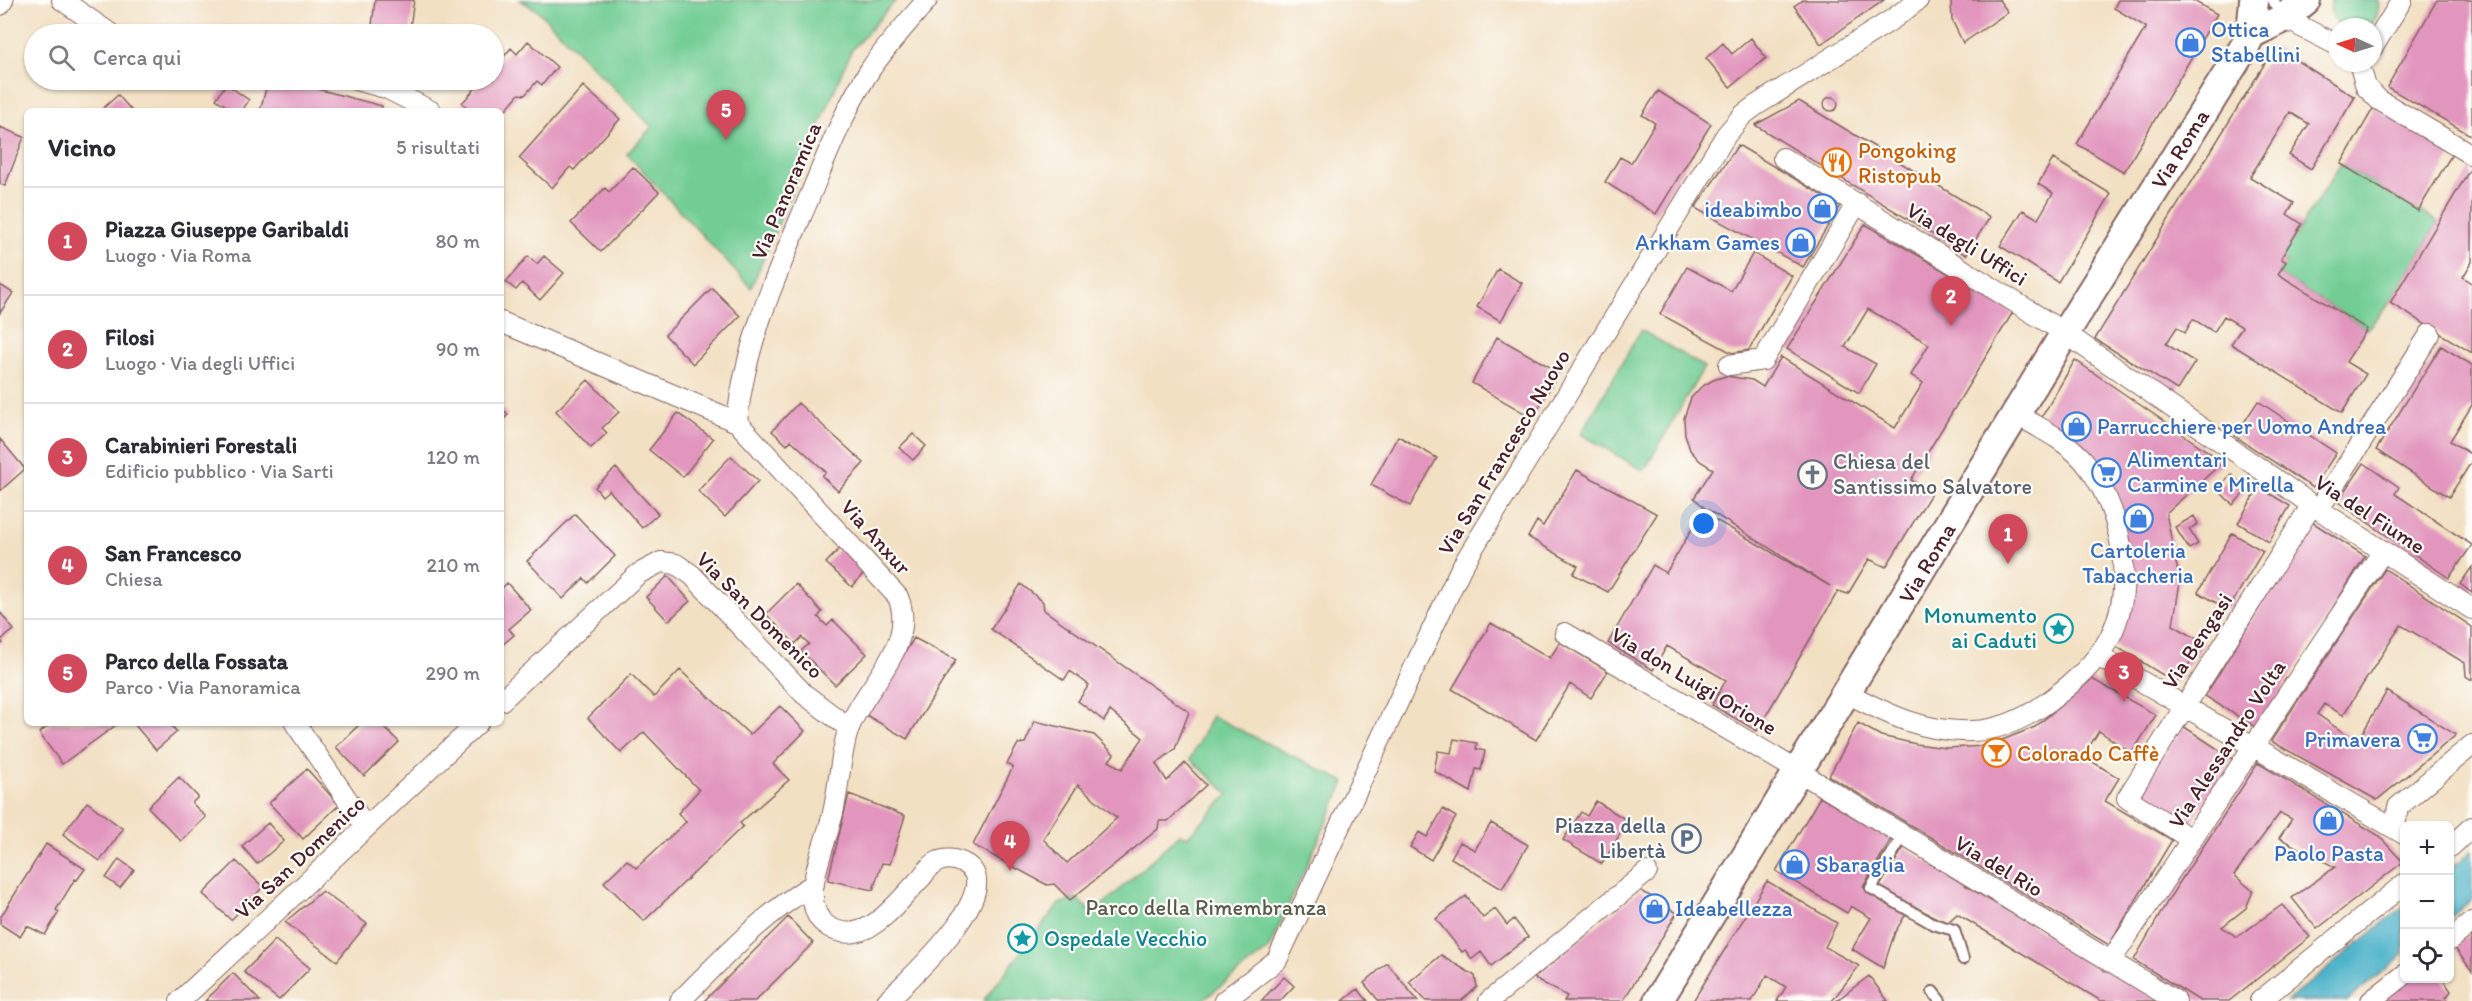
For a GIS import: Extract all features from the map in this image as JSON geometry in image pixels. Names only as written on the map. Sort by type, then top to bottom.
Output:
[{"type":"main road","name":"Via Roma","points":[[1659,1001],[2065,333],[2251,34],[2254,0]]},
{"type":"main road","points":[[2251,34],[2279,9],[2307,0]]},
{"type":"street","points":[[0,5],[3,0]]},
{"type":"street","points":[[62,0],[97,24]]},
{"type":"street","name":"Via Panoramica","points":[[737,422],[742,381],[751,344],[793,234],[840,124],[872,67],[927,0]]},
{"type":"street","name":"Via San Francesco Nuovo","points":[[1224,1001],[1277,960],[1461,568],[1726,135],[1743,115],[1755,106],[1893,19],[1918,0]]},
{"type":"street","points":[[2382,32],[2402,0]]},
{"type":"street","points":[[2279,9],[2328,39]]},
{"type":"street","points":[[2362,72],[2366,87],[2379,100],[2472,155]]},
{"type":"street","points":[[390,90],[425,108]]},
{"type":"street","name":"Via degli Uffici","points":[[1783,158],[2065,333]]},
{"type":"street","points":[[1729,365],[1763,360],[1857,203]]},
{"type":"street","name":"Via Anxur","points":[[504,323],[737,422],[893,589],[902,606],[901,637],[849,728],[834,810],[814,884]]},
{"type":"street","name":"Via del Fiume","points":[[2065,333],[2315,507],[2472,609]]},
{"type":"street","name":"Via Bengasi","points":[[2192,840],[2127,798],[2183,707],[2430,334]]},
{"type":"street","points":[[1847,693],[1886,714],[1910,723],[1935,729],[1973,731],[2017,721],[2050,701],[2079,677],[2098,656],[2110,637],[2119,612],[2122,552],[2108,502],[2084,461],[2068,445],[2017,415]]},
{"type":"street","name":"Via Alessandro Volta","points":[[2110,962],[2255,747],[2382,551]]},
{"type":"street","name":"Via San Domenico","points":[[504,698],[631,579],[661,562],[676,564],[692,575],[797,688],[849,728]]},
{"type":"street","name":"Via don Luigi Orione","points":[[1565,633],[1798,771]]},
{"type":"street","points":[[2098,656],[2400,830]]},
{"type":"street","points":[[297,726],[366,827]]},
{"type":"street","name":"Via San Domenico","points":[[180,1001],[475,726]]},
{"type":"street","points":[[2400,830],[2398,807],[2472,745]]},
{"type":"street","name":"Via del Rio","points":[[1798,771],[2176,1001]]},
{"type":"street","points":[[2454,843],[2472,827]]},
{"type":"street","points":[[814,884],[813,904],[820,920],[842,932],[856,933],[874,924],[888,912],[937,862],[953,860],[969,866],[975,872],[978,885],[971,906],[939,945],[886,1001]]},
{"type":"street","points":[[1490,1001],[1647,872]]},
{"type":"street","points":[[680,1001],[760,922],[783,903],[814,884]]},
{"type":"street","points":[[2260,1001],[2400,887]]},
{"type":"street","points":[[2454,936],[2472,922]]},
{"type":"street","points":[[2372,1001],[2400,978]]},
{"type":"lane","points":[[1904,836],[1872,888],[1933,924],[1953,930],[1963,959]]},
{"type":"green space","points":[[520,0],[896,0],[851,51],[751,288],[627,154],[652,127],[538,11]]},
{"type":"green space","points":[[2331,0],[2378,0],[2379,8],[2376,18],[2334,18],[2330,8]]},
{"type":"green space","points":[[2341,164],[2438,222],[2390,303],[2367,329],[2278,274],[2286,262],[2281,258]]},
{"type":"green space","points":[[1641,330],[1704,367],[1644,471],[1581,434]]},
{"type":"green space","name":"Parco della Rimembranza","points":[[1212,716],[1345,782],[1268,950],[1201,1001],[983,1001],[1059,904],[1076,898],[1093,914],[1180,834],[1187,837],[1229,794],[1190,759]]},
{"type":"water","points":[[2472,851],[2472,900],[2454,915],[2454,875],[2454,866]]},
{"type":"water","points":[[2400,909],[2400,957],[2347,1001],[2287,1001]]},
{"type":"building","points":[[375,0],[414,0],[410,24],[372,24]]},
{"type":"building","points":[[1803,0],[1884,0],[1821,44],[1794,6]]},
{"type":"building","points":[[1951,0],[1999,0],[2008,12],[1963,43],[1952,20]]},
{"type":"building","points":[[2118,0],[2192,0],[2217,14],[2124,172],[2077,144],[2146,27],[2114,8]]},
{"type":"building","points":[[2437,0],[2472,0],[2472,136],[2387,87]]},
{"type":"building","points":[[1751,38],[1766,58],[1730,87],[1706,58],[1723,43],[1732,54]]},
{"type":"building","points":[[528,41],[557,67],[542,85],[537,81],[525,95],[519,94],[504,112],[504,108],[468,108],[462,103],[474,90],[504,90],[504,56],[511,48],[517,54]]},
{"type":"building","points":[[2275,47],[2355,97],[2311,169],[2289,155],[2309,124],[2290,112],[2250,177],[2294,203],[2287,214],[2302,224],[2281,258],[2286,262],[2278,274],[2367,329],[2346,362],[2366,374],[2342,413],[2231,344],[2242,327],[2224,316],[2214,332],[2193,319],[2185,333],[2177,327],[2166,344],[2195,362],[2177,390],[2095,339]]},
{"type":"building","points":[[583,86],[620,119],[574,170],[570,167],[552,188],[519,158]]},
{"type":"building","points":[[222,90],[235,90],[249,100],[244,108],[230,108],[216,99]]},
{"type":"building","points":[[266,90],[321,90],[382,106],[382,108],[261,108]]},
{"type":"building","points":[[1658,91],[1711,124],[1656,214],[1605,182],[1620,157],[1631,163],[1655,123],[1642,115]]},
{"type":"building","points":[[118,95],[129,108],[103,108]]},
{"type":"building","points":[[1828,97],[1834,97],[1838,104],[1834,111],[1828,111],[1824,107],[1824,101]]},
{"type":"building","points":[[1799,101],[1990,217],[1966,255],[1755,125]]},
{"type":"building","points":[[2374,107],[2452,154],[2418,211],[2341,164]]},
{"type":"building","points":[[0,127],[24,137],[5,186],[0,184]]},
{"type":"building","points":[[1738,145],[1840,206],[1803,267],[1695,208]]},
{"type":"building","points":[[2053,159],[2111,194],[2058,282],[2000,246],[2023,210],[2038,219],[2053,193],[2038,184]]},
{"type":"building","points":[[2472,166],[2472,262],[2463,277],[2472,283],[2472,353],[2390,303]]},
{"type":"building","points":[[633,167],[659,192],[601,252],[571,223],[605,188],[609,192]]},
{"type":"building","points":[[1865,224],[2013,312],[1911,480],[1932,492],[1886,567],[1869,559],[1848,594],[1838,591],[1757,731],[1712,705],[1726,680],[1667,646],[1653,670],[1608,643],[1653,565],[1666,573],[1702,512],[1830,586],[1705,508],[1694,498],[1713,469],[1700,461],[1690,450],[1685,434],[1684,418],[1691,398],[1701,387],[1726,376],[1752,380],[1763,387],[1781,357],[1895,428],[1923,383],[1911,375],[1929,344],[1868,309],[1845,347],[1876,364],[1859,393],[1787,349]]},
{"type":"building","points":[[1753,253],[1792,276],[1749,350],[1732,353],[1660,314],[1687,267],[1731,291]]},
{"type":"building","points":[[528,256],[537,264],[544,256],[564,273],[540,300],[522,283],[516,290],[506,282]]},
{"type":"building","points":[[1498,269],[1522,283],[1501,321],[1477,307]]},
{"type":"building","points":[[0,285],[13,293],[0,313]]},
{"type":"building","points":[[712,288],[740,316],[693,364],[665,335]]},
{"type":"building","points":[[1497,337],[1559,372],[1533,418],[1472,383]]},
{"type":"building","points":[[2441,346],[2472,365],[2472,405],[2450,441],[2472,455],[2472,461],[2449,497],[2376,450]]},
{"type":"building","points":[[2075,360],[2223,462],[2166,513],[2180,582],[2173,625],[2204,643],[2176,683],[2112,644],[2126,588],[2090,461],[2040,420]]},
{"type":"building","points":[[588,380],[619,412],[602,428],[607,433],[591,448],[556,411]]},
{"type":"building","points":[[2258,401],[2336,453],[2313,488],[2235,436]]},
{"type":"building","points":[[798,403],[864,463],[838,491],[822,476],[826,472],[791,440],[787,445],[772,431]]},
{"type":"building","points":[[678,413],[713,439],[683,477],[649,450]]},
{"type":"building","points":[[913,434],[926,446],[913,460],[899,448]]},
{"type":"building","points":[[1398,436],[1437,458],[1410,506],[1371,485]]},
{"type":"building","points":[[0,439],[24,470],[0,491]]},
{"type":"building","points":[[731,456],[758,481],[725,517],[698,491]]},
{"type":"building","points":[[2364,463],[2399,487],[2395,494],[2472,545],[2449,578],[2338,502]]},
{"type":"building","points":[[616,468],[658,514],[642,528],[609,490],[602,496],[595,487]]},
{"type":"building","points":[[1577,470],[1657,514],[1608,592],[1573,574],[1578,566],[1528,537],[1537,521],[1543,526]]},
{"type":"building","points":[[2231,474],[2247,490],[2233,505],[2217,489]]},
{"type":"building","points":[[2259,487],[2290,506],[2269,542],[2238,523]]},
{"type":"building","points":[[575,514],[615,556],[588,583],[584,578],[563,599],[527,561]]},
{"type":"building","points":[[2194,516],[2198,524],[2189,529],[2198,544],[2189,549],[2175,527]]},
{"type":"building","points":[[2312,522],[2365,556],[2258,729],[2205,696]]},
{"type":"building","points":[[2232,533],[2263,551],[2228,610],[2198,592]]},
{"type":"building","points":[[841,547],[866,571],[852,587],[826,563]]},
{"type":"building","points":[[2472,567],[2472,593],[2460,584]]},
{"type":"building","points":[[2385,569],[2472,627],[2472,680],[2466,676],[2465,663],[2401,625],[2343,715],[2324,704],[2317,714],[2357,742],[2387,691],[2456,735],[2377,800],[2271,741]]},
{"type":"building","points":[[668,576],[690,601],[668,621],[646,597]]},
{"type":"building","points":[[507,583],[531,610],[509,629],[514,635],[504,643],[504,586]]},
{"type":"building","points":[[796,584],[822,612],[818,617],[827,626],[833,620],[867,654],[835,685],[801,651],[809,644],[802,637],[795,644],[766,614]]},
{"type":"building","points":[[1021,584],[1043,602],[1044,610],[1189,712],[1175,749],[1156,764],[1167,781],[1185,763],[1206,785],[1168,821],[1159,821],[1158,829],[1070,900],[1054,884],[1047,885],[973,845],[1013,767],[1007,764],[1018,744],[1025,743],[1035,721],[1094,735],[1114,754],[1109,761],[1122,769],[1143,738],[1110,711],[1104,721],[1078,701],[1089,685],[1070,671],[1064,680],[991,629]],"holes":[[[1078,785],[1117,818],[1067,863],[1043,839]]]},
{"type":"building","points":[[0,612],[14,630],[1,640],[3,643],[0,645]]},
{"type":"building","points":[[1491,623],[1550,658],[1560,642],[1608,671],[1591,698],[1570,684],[1536,740],[1452,689]]},
{"type":"building","points":[[914,638],[956,660],[907,739],[866,715]]},
{"type":"building","points":[[680,670],[750,735],[780,706],[805,731],[773,764],[789,780],[740,823],[743,826],[644,921],[604,882],[627,860],[636,868],[686,822],[678,813],[699,790],[644,732],[621,753],[588,718],[631,674],[654,697]]},
{"type":"building","points":[[2092,679],[2156,715],[2132,753],[2099,731],[2083,756],[2119,778],[2105,801],[2172,840],[2109,945],[1829,776],[1858,723],[1881,736],[1916,744],[1946,748],[1987,746],[2035,727]]},
{"type":"building","points":[[49,726],[115,726],[62,764],[39,733]]},
{"type":"building","points":[[136,726],[172,726],[177,732],[156,750]]},
{"type":"building","points":[[358,726],[383,726],[399,742],[364,776],[336,747]]},
{"type":"building","points":[[2183,726],[2233,759],[2188,827],[2139,794]]},
{"type":"building","points":[[1454,739],[1477,743],[1476,749],[1485,751],[1481,770],[1476,769],[1471,792],[1434,771],[1438,751],[1451,753]]},
{"type":"building","points":[[2258,763],[2378,835],[2400,859],[2400,864],[2317,929],[2292,898],[2335,867],[2279,838],[2292,819],[2280,813],[2234,875],[2253,891],[2246,908],[2222,927],[2237,937],[2282,905],[2310,937],[2229,1001],[2200,1001],[2134,960],[2170,897]]},
{"type":"building","points":[[307,769],[339,805],[303,839],[269,803]]},
{"type":"building","points":[[179,777],[198,797],[192,803],[206,817],[181,841],[148,807]]},
{"type":"building","points":[[849,794],[905,816],[890,864],[882,863],[873,890],[828,880]]},
{"type":"building","points":[[1820,797],[1891,839],[1863,887],[1906,914],[1895,932],[1883,968],[1852,949],[1871,918],[1851,906],[1847,913],[1776,871]]},
{"type":"building","points":[[1596,801],[1628,821],[1602,864],[1563,840],[1581,812],[1587,816]]},
{"type":"building","points":[[87,802],[123,829],[100,861],[63,834]]},
{"type":"building","points":[[1443,809],[1456,817],[1431,860],[1410,847],[1419,832],[1427,837]]},
{"type":"building","points":[[268,823],[284,841],[257,864],[242,846]]},
{"type":"building","points":[[1491,823],[1528,845],[1502,889],[1451,858],[1460,842],[1475,850]]},
{"type":"building","points":[[46,844],[85,869],[77,880],[75,879],[56,910],[59,912],[45,935],[27,926],[20,937],[0,924],[0,918]]},
{"type":"building","points":[[1904,847],[2159,1001],[2101,1001],[1957,914],[1947,923],[1878,889]]},
{"type":"building","points":[[119,859],[134,870],[120,888],[106,878]]},
{"type":"building","points":[[236,861],[263,887],[231,920],[203,894]]},
{"type":"building","points":[[1767,881],[1837,923],[1825,947],[1859,966],[1832,1001],[1777,1001],[1786,987],[1767,975],[1752,1001],[1693,1001]]},
{"type":"building","points":[[1640,890],[1677,913],[1623,1001],[1564,1001],[1567,996],[1534,978]]},
{"type":"building","points":[[322,891],[367,924],[337,961],[285,922]]},
{"type":"building","points":[[1466,896],[1483,918],[1495,909],[1507,925],[1514,919],[1528,937],[1491,966],[1481,952],[1472,959],[1465,950],[1462,952],[1436,919]]},
{"type":"building","points":[[788,917],[813,943],[755,1001],[704,1001]]},
{"type":"building","points":[[2472,932],[2472,971],[2454,947]]},
{"type":"building","points":[[275,940],[310,968],[279,1000],[244,972]]},
{"type":"building","points":[[1441,955],[1475,976],[1477,987],[1461,1001],[1426,1001],[1409,982]]},
{"type":"building","points":[[1387,963],[1418,1001],[1379,1001],[1364,983]]},
{"type":"building","points":[[233,973],[260,1001],[205,1001]]},
{"type":"building","points":[[1869,976],[1888,1001],[1836,1001]]},
{"type":"building","points":[[1284,977],[1294,986],[1280,1001],[1261,1001]]},
{"type":"building","points":[[2403,983],[2445,983],[2451,991],[2446,998],[2449,1001],[2382,1001]]},
{"type":"building","points":[[1358,989],[1368,1001],[1343,1001]]},
{"type":"place","name":"Ottica Stabellini","points":[[2190,42]]},
{"type":"place","name":"Parco della Fossata","points":[[726,140]]},
{"type":"place","name":"Pongoking Ristopub","points":[[1837,163]]},
{"type":"place","name":"ideabimbo","points":[[1823,209]]},
{"type":"place","name":"Arkham Games","points":[[1801,242]]},
{"type":"place","name":"Filosi","points":[[1951,326]]},
{"type":"place","name":"Parrucchiere per Uomo Andrea","points":[[2076,426]]},
{"type":"place","name":"Alimentari Carmine e Mirella","points":[[2106,472]]},
{"type":"place","name":"Chiesa del Santissimo Salvatore","points":[[1812,474]]},
{"type":"place","name":"Cartoleria Tabaccheria","points":[[2138,518]]},
{"type":"place","name":"Piazza Giuseppe Garibaldi","points":[[2008,564]]},
{"type":"place","name":"Monumento ai Caduti","points":[[2058,628]]},
{"type":"place","name":"Carabinieri Forestali","points":[[2124,702]]},
{"type":"place","name":"Primavera","points":[[2422,739]]},
{"type":"place","name":"Colorado Caffè","points":[[1996,753]]},
{"type":"place","name":"Paolo Pasta","points":[[2329,821]]},
{"type":"place","name":"Piazza della Libertà","points":[[1687,838]]},
{"type":"place","name":"Sbaraglia","points":[[1795,864]]},
{"type":"place","name":"San Francesco","points":[[1010,871]]},
{"type":"place","name":"Ideabellezza","points":[[1654,908]]},
{"type":"place","name":"Ospedale Vecchio","points":[[1023,938]]}]
